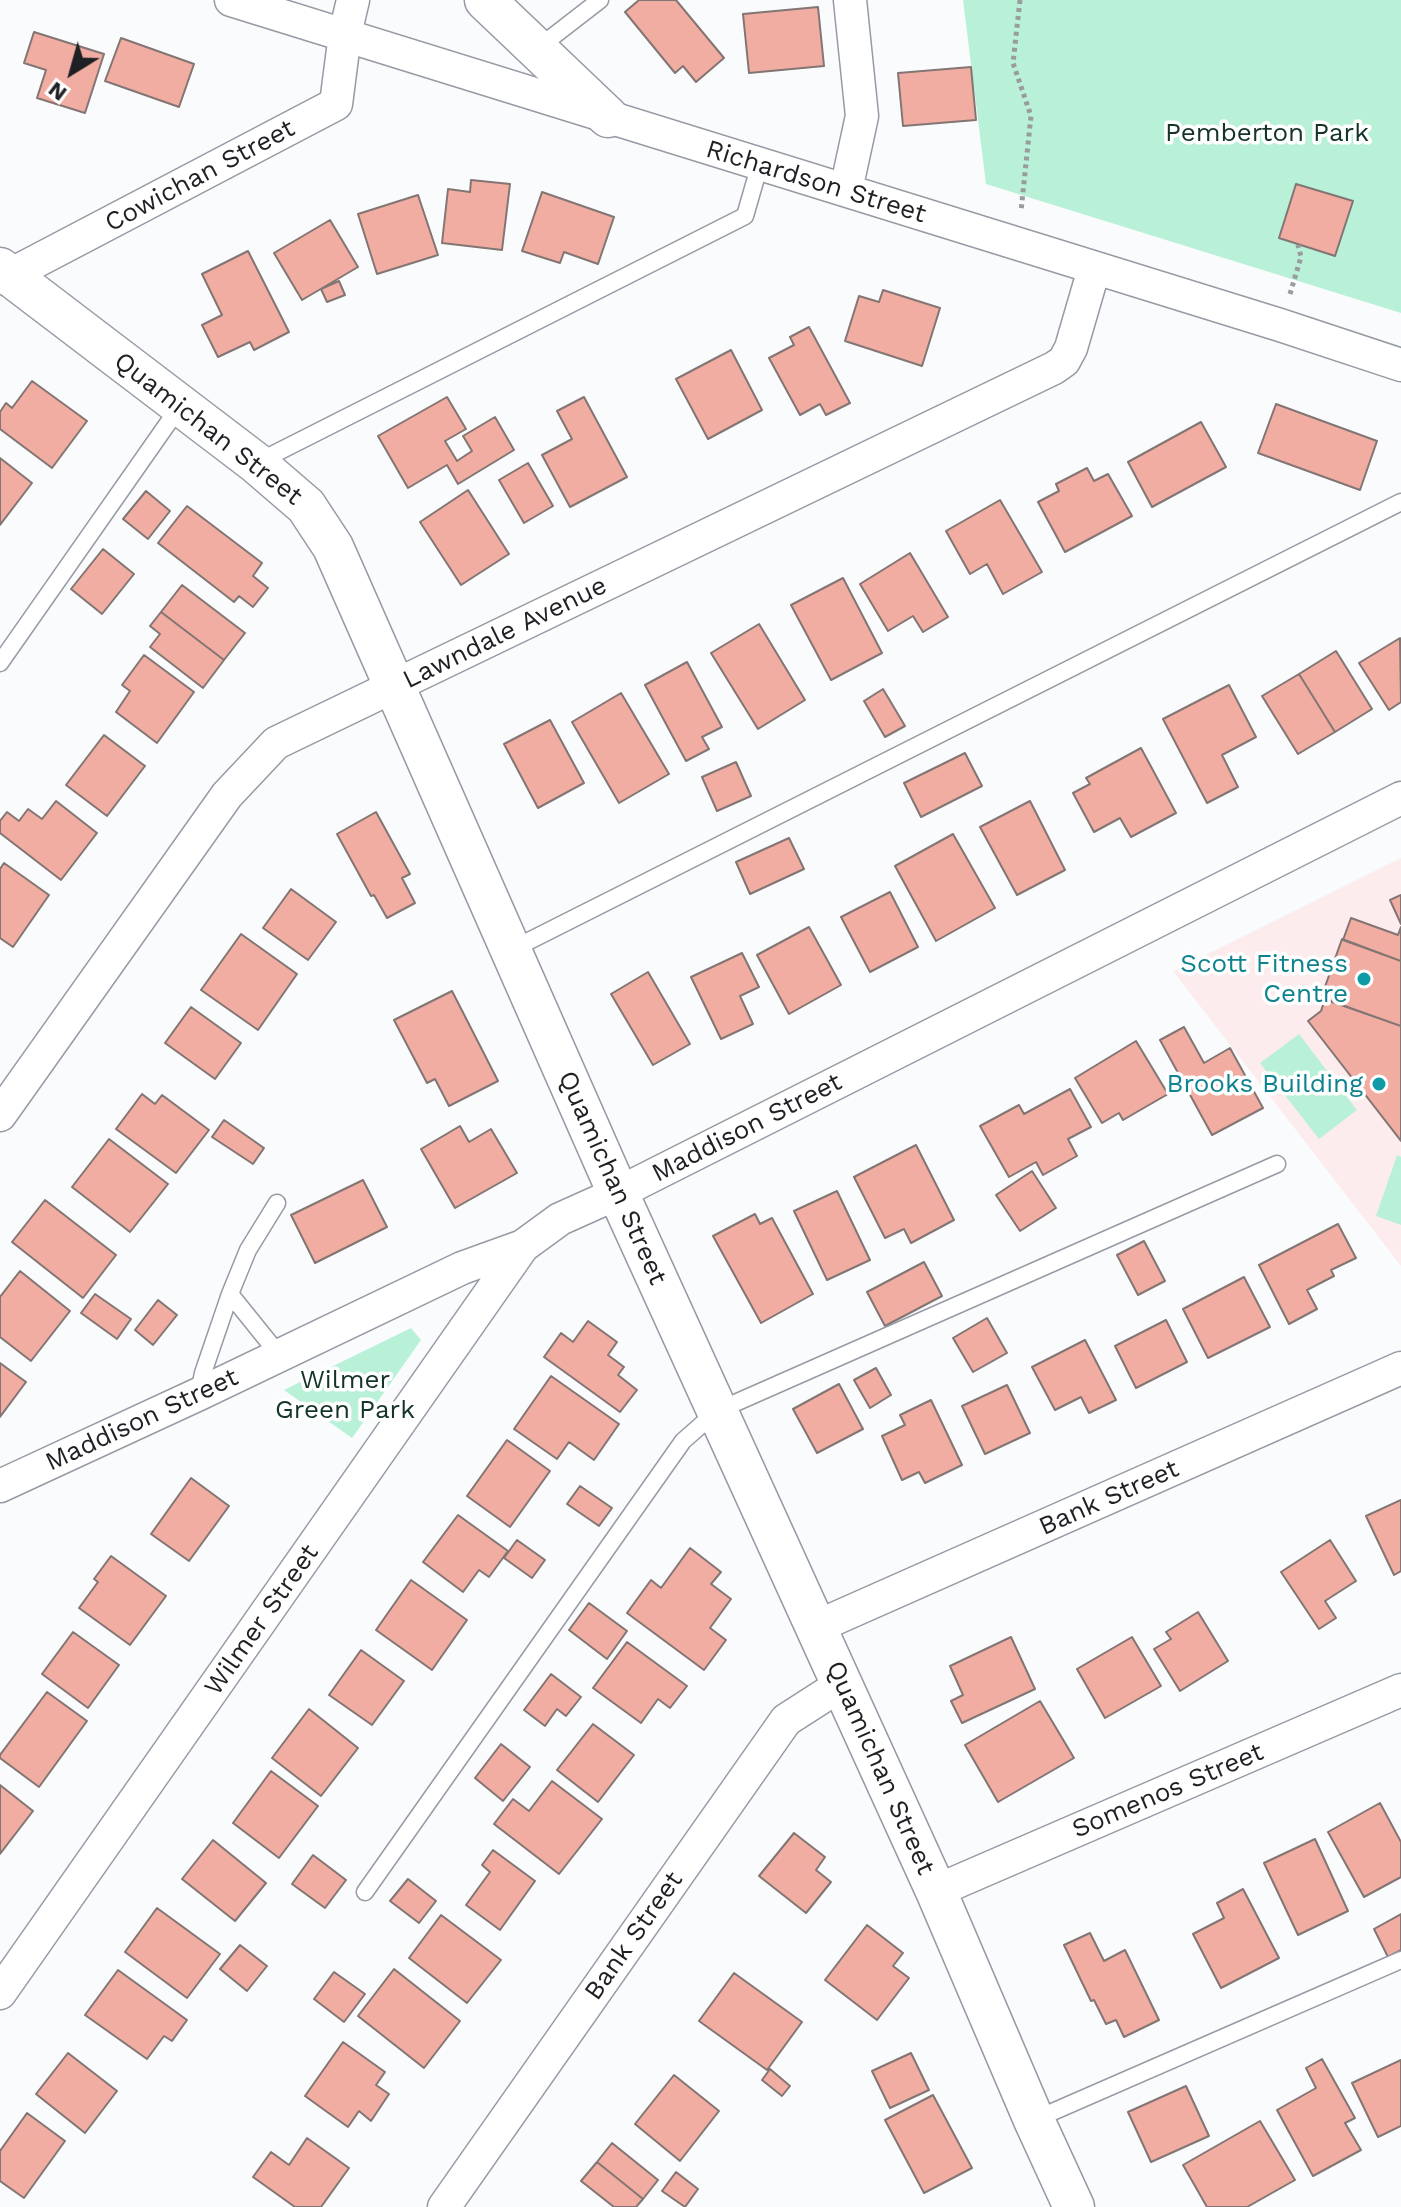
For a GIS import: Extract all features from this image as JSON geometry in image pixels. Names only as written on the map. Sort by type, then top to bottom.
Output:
[{"type":"street","name":"Richardson Street","points":[[231,0],[1401,365]]},
{"type":"street","points":[[345,34],[353,0]]},
{"type":"street","points":[[485,0],[608,117]]},
{"type":"street","points":[[846,190],[862,116],[850,0]]},
{"type":"street","name":"Cowichan Street","points":[[3,274],[336,104],[345,34]]},
{"type":"street","name":"Lawndale Avenue","points":[[0,1115],[227,795],[276,743],[1054,368],[1064,361],[1071,348],[1094,269]]},
{"type":"street","name":"Quamichan Street","points":[[3,274],[256,463],[306,506],[333,547],[618,1193],[936,1891],[1074,2207]]},
{"type":"street","name":"Maddison Street","points":[[0,1486],[462,1268],[523,1246],[560,1219],[618,1193],[1401,798]]},
{"type":"street","name":"Wilmer Street","points":[[0,1993],[523,1246]]},
{"type":"street","name":"Bank Street","points":[[816,1627],[1401,1368]]},
{"type":"street","name":"Bank Street","points":[[444,2207],[786,1720],[842,1684]]},
{"type":"street","name":"Somenos Street","points":[[936,1891],[1401,1690]]},
{"type":"lane","points":[[537,49],[600,0]]},
{"type":"lane","points":[[256,463],[745,216],[760,164]]},
{"type":"lane","points":[[0,663],[181,405]]},
{"type":"lane","points":[[511,950],[1401,502]]},
{"type":"lane","points":[[365,1892],[683,1441],[717,1411],[1277,1164]]},
{"type":"lane","points":[[199,1394],[230,1294],[248,1250],[277,1203]]},
{"type":"lane","points":[[230,1294],[280,1356]]},
{"type":"lane","points":[[1034,2120],[1401,1960]]},
{"type":"path","points":[[1017,244],[1031,116],[1013,63],[1020,0]]},
{"type":"path","points":[[1280,325],[1301,257],[1298,245]]},
{"type":"shaded area","points":[[1401,858],[1401,1266],[1173,971]]},
{"type":"green space","name":"Pemberton Park","points":[[963,0],[1401,0],[1401,313],[986,184]]},
{"type":"green space","points":[[1299,1034],[1357,1110],[1319,1139],[1260,1063]]},
{"type":"green space","points":[[1397,1155],[1401,1157],[1401,1225],[1376,1216]]},
{"type":"green space","name":"Wilmer Green Park","points":[[411,1328],[421,1340],[352,1438],[284,1390]]},
{"type":"building","points":[[639,0],[676,0],[724,58],[696,82],[683,66],[675,73],[625,12]]},
{"type":"building","points":[[818,7],[824,66],[749,73],[743,14]]},
{"type":"building","points":[[34,32],[104,54],[85,113],[37,98],[46,70],[24,63]]},
{"type":"building","points":[[121,38],[194,64],[179,107],[105,81]]},
{"type":"building","points":[[971,67],[976,120],[903,126],[898,73]]},
{"type":"building","points":[[471,180],[510,184],[502,250],[442,243],[448,189],[470,192]]},
{"type":"building","points":[[1296,184],[1353,201],[1335,256],[1279,238]]},
{"type":"building","points":[[542,192],[614,217],[598,264],[564,252],[560,263],[522,251]]},
{"type":"building","points":[[418,195],[438,255],[377,274],[358,214]]},
{"type":"building","points":[[330,220],[358,267],[302,300],[274,253]]},
{"type":"building","points":[[248,251],[289,332],[254,350],[250,342],[218,357],[202,325],[222,315],[202,274]]},
{"type":"building","points":[[339,281],[345,295],[327,302],[321,289]]},
{"type":"building","points":[[883,290],[940,308],[922,366],[845,341],[859,296],[879,302]]},
{"type":"building","points":[[809,327],[850,403],[826,415],[820,404],[800,415],[769,358],[794,345],[790,337]]},
{"type":"building","points":[[731,350],[762,410],[708,439],[676,379]]},
{"type":"building","points":[[32,381],[87,421],[52,468],[0,429],[0,412],[6,403],[12,408]]},
{"type":"building","points":[[447,397],[466,429],[445,441],[457,461],[472,451],[463,436],[495,417],[514,450],[458,484],[447,465],[408,488],[378,436]]},
{"type":"building","points":[[584,397],[627,477],[570,507],[542,455],[572,439],[557,411]]},
{"type":"building","points":[[1276,404],[1377,441],[1360,490],[1258,453]]},
{"type":"building","points":[[1201,422],[1226,467],[1152,507],[1128,462]]},
{"type":"building","points":[[0,458],[32,483],[0,525]]},
{"type":"building","points":[[528,463],[553,506],[524,523],[499,480]]},
{"type":"building","points":[[1087,468],[1094,481],[1108,474],[1132,516],[1065,552],[1038,502],[1059,491],[1056,484]]},
{"type":"building","points":[[468,490],[509,554],[461,585],[420,522]]},
{"type":"building","points":[[146,491],[170,511],[148,539],[123,519]]},
{"type":"building","points":[[1000,500],[1042,572],[1003,594],[987,564],[970,574],[946,531]]},
{"type":"building","points":[[187,506],[262,563],[253,576],[268,588],[253,607],[239,596],[234,602],[158,543]]},
{"type":"building","points":[[103,549],[134,574],[102,614],[71,589]]},
{"type":"building","points":[[910,553],[948,617],[923,632],[913,616],[888,631],[860,584]]},
{"type":"building","points":[[843,578],[882,653],[831,680],[791,605]]},
{"type":"building","points":[[182,585],[245,633],[224,660],[161,612]]},
{"type":"building","points":[[161,612],[224,660],[203,688],[150,647],[160,634],[150,626]]},
{"type":"building","points":[[759,624],[805,700],[758,729],[711,653]]},
{"type":"building","points":[[1400,638],[1401,702],[1389,710],[1359,663]]},
{"type":"building","points":[[1336,651],[1372,709],[1335,732],[1299,674]]},
{"type":"building","points":[[144,655],[194,692],[157,743],[116,712],[130,691],[122,685]]},
{"type":"building","points":[[687,662],[722,727],[702,737],[709,749],[686,761],[645,685]]},
{"type":"building","points":[[1299,674],[1335,732],[1298,754],[1262,696]]},
{"type":"building","points":[[1229,685],[1256,737],[1222,755],[1238,787],[1207,803],[1163,719]]},
{"type":"building","points":[[883,689],[905,726],[885,737],[864,701]]},
{"type":"building","points":[[621,693],[669,774],[619,803],[572,722]]},
{"type":"building","points":[[550,720],[584,783],[538,808],[504,744]]},
{"type":"building","points":[[104,735],[145,766],[107,816],[66,785]]},
{"type":"building","points":[[1141,748],[1176,813],[1131,837],[1120,818],[1094,832],[1073,793],[1090,784],[1086,778]]},
{"type":"building","points":[[965,753],[982,786],[921,817],[904,783]]},
{"type":"building","points":[[736,762],[751,796],[717,811],[702,777]]},
{"type":"building","points":[[56,801],[97,833],[61,880],[0,833],[0,821],[7,812],[19,821],[28,809],[42,819]]},
{"type":"building","points":[[1030,801],[1065,870],[1017,895],[980,827]]},
{"type":"building","points":[[376,812],[410,874],[402,878],[415,903],[387,918],[374,895],[371,896],[337,834]]},
{"type":"building","points":[[953,834],[995,908],[936,941],[895,866]]},
{"type":"building","points":[[789,838],[804,869],[750,894],[736,862]]},
{"type":"building","points":[[4,863],[49,895],[13,947],[0,938],[0,869]]},
{"type":"building","points":[[291,889],[336,922],[308,960],[263,928]]},
{"type":"building","points":[[890,892],[918,947],[870,972],[841,917]]},
{"type":"building","points":[[1401,895],[1401,924],[1390,900]]},
{"type":"building","points":[[1351,918],[1398,935],[1401,927],[1401,961],[1343,940]]},
{"type":"building","points":[[809,927],[841,985],[789,1014],[757,955]]},
{"type":"building","points":[[241,934],[297,974],[258,1030],[201,990]]},
{"type":"building","name":"Scott Fitness Centre","points":[[1342,939],[1401,961],[1401,1026],[1321,998]]},
{"type":"building","points":[[742,953],[759,987],[740,996],[753,1024],[721,1039],[691,977]]},
{"type":"building","points":[[648,972],[690,1044],[653,1065],[611,994]]},
{"type":"building","points":[[452,991],[498,1081],[449,1106],[435,1079],[427,1083],[394,1020]]},
{"type":"building","name":"Brooks Building","points":[[1325,999],[1401,1026],[1401,1141],[1308,1021],[1321,1011]]},
{"type":"building","points":[[191,1007],[241,1043],[215,1079],[165,1043]]},
{"type":"building","points":[[1184,1027],[1204,1063],[1230,1048],[1263,1108],[1212,1135],[1160,1040]]},
{"type":"building","points":[[1136,1041],[1168,1094],[1123,1120],[1119,1113],[1102,1123],[1075,1078]]},
{"type":"building","points":[[1070,1089],[1091,1127],[1068,1139],[1077,1156],[1043,1175],[1036,1162],[1009,1177],[980,1126],[1019,1105],[1024,1114]]},
{"type":"building","points":[[142,1094],[155,1104],[162,1095],[209,1130],[176,1173],[116,1129]]},
{"type":"building","points":[[224,1120],[264,1148],[253,1164],[212,1137]]},
{"type":"building","points":[[460,1126],[469,1142],[491,1129],[517,1173],[455,1208],[421,1149]]},
{"type":"building","points":[[109,1139],[168,1184],[130,1232],[72,1187]]},
{"type":"building","points":[[916,1145],[954,1220],[911,1243],[904,1229],[885,1238],[854,1177]]},
{"type":"building","points":[[1032,1171],[1056,1208],[1020,1231],[996,1195]]},
{"type":"building","points":[[363,1180],[387,1227],[315,1263],[291,1215]]},
{"type":"building","points":[[837,1191],[870,1260],[827,1280],[794,1211]]},
{"type":"building","points":[[45,1200],[116,1255],[83,1298],[12,1242]]},
{"type":"building","points":[[755,1214],[760,1224],[772,1218],[813,1294],[761,1323],[713,1236]]},
{"type":"building","points":[[1338,1224],[1356,1258],[1331,1270],[1334,1276],[1307,1290],[1317,1309],[1289,1324],[1259,1265]]},
{"type":"building","points":[[1144,1241],[1165,1281],[1138,1295],[1117,1255]]},
{"type":"building","points":[[924,1262],[942,1296],[885,1326],[867,1292]]},
{"type":"building","points":[[20,1271],[70,1311],[31,1361],[0,1337],[0,1297]]},
{"type":"building","points":[[1244,1277],[1270,1327],[1208,1358],[1183,1309]]},
{"type":"building","points":[[95,1294],[131,1319],[117,1339],[81,1313]]},
{"type":"building","points":[[158,1300],[177,1315],[153,1345],[135,1330]]},
{"type":"building","points":[[987,1318],[1007,1353],[973,1372],[953,1338]]},
{"type":"building","points":[[1166,1320],[1187,1362],[1136,1388],[1115,1346]]},
{"type":"building","points":[[588,1321],[617,1342],[608,1355],[624,1367],[618,1375],[637,1390],[620,1412],[544,1357],[561,1333],[573,1342]]},
{"type":"building","points":[[1085,1340],[1116,1400],[1089,1413],[1081,1397],[1055,1410],[1032,1367]]},
{"type":"building","points":[[0,1363],[26,1382],[0,1417]]},
{"type":"building","points":[[876,1368],[891,1395],[870,1408],[854,1380]]},
{"type":"building","points":[[551,1376],[619,1424],[594,1460],[569,1442],[557,1459],[514,1429]]},
{"type":"building","points":[[839,1384],[863,1429],[817,1453],[793,1409]]},
{"type":"building","points":[[1007,1385],[1030,1433],[985,1454],[962,1406]]},
{"type":"building","points":[[931,1400],[962,1465],[925,1483],[919,1472],[902,1480],[882,1436],[905,1425],[900,1415]]},
{"type":"building","points":[[507,1440],[550,1471],[510,1527],[467,1496]]},
{"type":"building","points":[[191,1478],[229,1506],[189,1561],[151,1534]]},
{"type":"building","points":[[580,1486],[612,1508],[599,1526],[567,1504]]},
{"type":"building","points":[[1401,1500],[1401,1571],[1394,1575],[1366,1516]]},
{"type":"building","points":[[458,1515],[508,1551],[489,1577],[479,1570],[463,1592],[423,1562]]},
{"type":"building","points":[[517,1540],[545,1560],[532,1578],[504,1558]]},
{"type":"building","points":[[1330,1540],[1356,1581],[1325,1601],[1336,1618],[1319,1629],[1281,1572]]},
{"type":"building","points":[[690,1548],[721,1572],[711,1584],[731,1599],[710,1628],[726,1640],[704,1670],[627,1613],[651,1580],[661,1588]]},
{"type":"building","points":[[111,1556],[166,1596],[130,1645],[79,1608],[98,1582],[94,1579]]},
{"type":"building","points":[[411,1580],[467,1620],[432,1670],[376,1630]]},
{"type":"building","points":[[589,1603],[627,1631],[607,1659],[569,1630]]},
{"type":"building","points":[[1198,1612],[1228,1661],[1180,1691],[1154,1649],[1171,1639],[1166,1632]]},
{"type":"building","points":[[73,1632],[119,1665],[88,1708],[42,1674]]},
{"type":"building","points":[[1011,1637],[1035,1689],[962,1723],[951,1701],[963,1695],[950,1666]]},
{"type":"building","points":[[1132,1637],[1161,1686],[1105,1718],[1077,1669]]},
{"type":"building","points":[[627,1642],[687,1686],[670,1708],[658,1699],[641,1723],[593,1688]]},
{"type":"building","points":[[361,1650],[404,1681],[372,1725],[329,1695]]},
{"type":"building","points":[[551,1674],[581,1697],[566,1716],[557,1709],[545,1726],[524,1710]]},
{"type":"building","points":[[47,1692],[87,1721],[39,1787],[0,1755]]},
{"type":"building","points":[[1040,1701],[1074,1758],[998,1802],[965,1745]]},
{"type":"building","points":[[309,1709],[358,1748],[321,1796],[272,1758]]},
{"type":"building","points":[[593,1724],[634,1755],[598,1802],[557,1770]]},
{"type":"building","points":[[501,1744],[530,1767],[503,1801],[475,1778]]},
{"type":"building","points":[[271,1771],[318,1806],[279,1858],[233,1823]]},
{"type":"building","points":[[552,1781],[602,1819],[559,1874],[494,1824],[513,1799],[529,1811]]},
{"type":"building","points":[[0,1785],[33,1811],[0,1854]]},
{"type":"building","points":[[1380,1803],[1401,1842],[1401,1877],[1364,1897],[1328,1832]]},
{"type":"building","points":[[794,1833],[825,1857],[816,1870],[831,1882],[806,1913],[759,1876]]},
{"type":"building","points":[[1315,1839],[1348,1911],[1298,1935],[1264,1863]]},
{"type":"building","points":[[213,1840],[266,1883],[235,1921],[182,1879]]},
{"type":"building","points":[[493,1850],[535,1881],[500,1930],[466,1905],[490,1872],[482,1865]]},
{"type":"building","points":[[313,1855],[346,1880],[325,1908],[292,1884]]},
{"type":"building","points":[[408,1879],[436,1901],[419,1923],[390,1901]]},
{"type":"building","points":[[1243,1889],[1279,1958],[1221,1988],[1193,1934],[1224,1918],[1217,1903]]},
{"type":"building","points":[[157,1908],[220,1954],[187,1998],[125,1952]]},
{"type":"building","points":[[1401,1914],[1401,1950],[1388,1957],[1374,1929]]},
{"type":"building","points":[[441,1915],[501,1960],[467,2003],[409,1958]]},
{"type":"building","points":[[867,1925],[903,1953],[893,1966],[909,1978],[877,2020],[825,1980]]},
{"type":"building","points":[[1090,1933],[1104,1961],[1125,1950],[1159,2020],[1124,2037],[1116,2020],[1106,2024],[1094,2000],[1091,2001],[1064,1945]]},
{"type":"building","points":[[240,1945],[267,1966],[247,1991],[220,1969]]},
{"type":"building","points":[[394,1969],[460,2021],[424,2068],[358,2016]]},
{"type":"building","points":[[118,1970],[187,2020],[172,2041],[164,2036],[147,2059],[85,2015]]},
{"type":"building","points":[[334,1972],[365,1994],[344,2022],[314,1999]]},
{"type":"building","points":[[734,1973],[802,2022],[767,2070],[699,2021]]},
{"type":"building","points":[[343,2042],[385,2072],[376,2085],[389,2094],[371,2121],[359,2111],[348,2127],[305,2096]]},
{"type":"building","points":[[68,2053],[117,2091],[85,2133],[36,2094]]},
{"type":"building","points":[[911,2053],[929,2090],[890,2108],[872,2071]]},
{"type":"building","points":[[1322,2059],[1355,2118],[1345,2123],[1361,2150],[1313,2176],[1277,2110],[1316,2088],[1306,2068]]},
{"type":"building","points":[[1401,2060],[1401,2126],[1378,2137],[1352,2083]]},
{"type":"building","points":[[770,2069],[790,2086],[782,2096],[762,2080]]},
{"type":"building","points":[[674,2075],[719,2111],[680,2161],[635,2124]]},
{"type":"building","points":[[1186,2086],[1209,2136],[1151,2162],[1128,2112]]},
{"type":"building","points":[[933,2095],[972,2168],[924,2193],[885,2120]]},
{"type":"building","points":[[27,2113],[65,2141],[24,2198],[0,2181],[0,2151]]},
{"type":"building","points":[[1260,2121],[1295,2180],[1247,2207],[1207,2207],[1183,2165]]},
{"type":"building","points":[[307,2138],[349,2168],[321,2207],[295,2207],[253,2177],[271,2152],[289,2165]]},
{"type":"building","points":[[612,2143],[658,2180],[643,2199],[597,2162]]},
{"type":"building","points":[[597,2162],[643,2199],[636,2207],[614,2207],[581,2181]]},
{"type":"building","points":[[676,2172],[698,2189],[685,2207],[662,2191]]},
{"type":"place","name":"Scott Fitness Centre","points":[[1364,979]]},
{"type":"place","name":"Brooks Building","points":[[1379,1084]]}]
